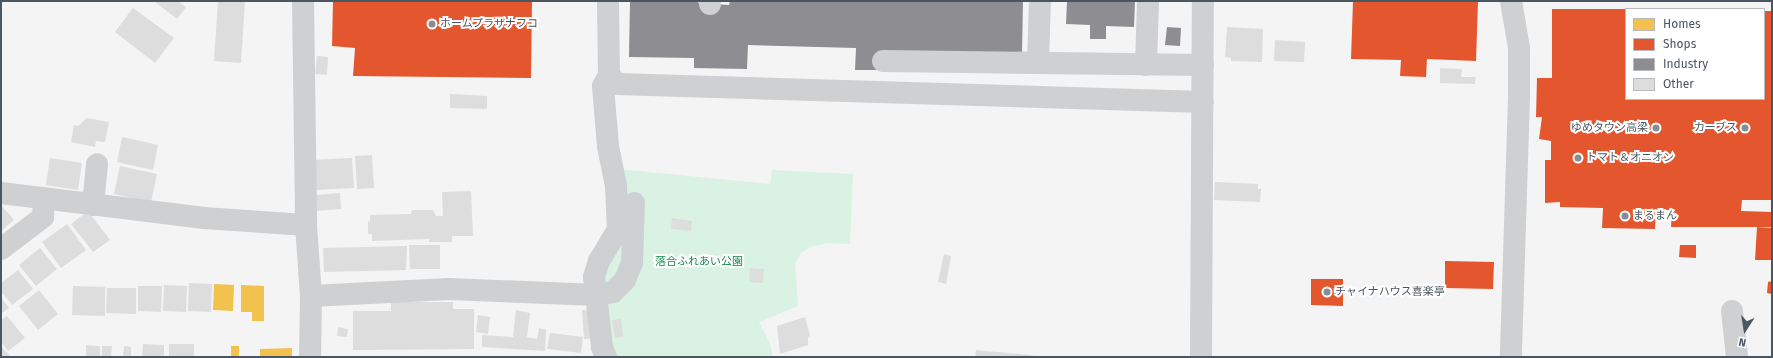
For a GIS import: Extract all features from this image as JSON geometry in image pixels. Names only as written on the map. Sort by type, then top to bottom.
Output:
[{"type":"street","points":[[302,1],[306,225],[311,296],[310,357]]},
{"type":"street","points":[[606,357],[602,347],[594,276],[599,261],[618,229],[616,186],[608,146],[603,86],[609,75],[608,1]]},
{"type":"street","points":[[1038,63],[1040,1]]},
{"type":"street","points":[[1146,65],[1148,1]]},
{"type":"street","points":[[1201,357],[1203,1]]},
{"type":"street","points":[[1511,1],[1519,48],[1512,357]]},
{"type":"street","points":[[883,61],[1203,65]]},
{"type":"street","points":[[609,75],[618,84],[1203,102]]},
{"type":"street","points":[[93,205],[97,164]]},
{"type":"street","points":[[1,193],[204,218],[306,225]]},
{"type":"street","points":[[1,249],[43,217],[44,199]]},
{"type":"street","points":[[311,296],[449,289],[597,294],[613,292],[625,280],[632,263],[634,203]]},
{"type":"street","points":[[1732,311],[1737,357]]},
{"type":"green space","name":"落合ふれあい公園","points":[[618,169],[770,184],[772,170],[853,174],[850,244],[827,243],[810,247],[801,253],[795,263],[798,306],[759,322],[770,343],[773,357],[611,357],[603,264]]},
{"type":"building: Homes","points":[[214,284],[234,285],[233,311],[213,310]]},
{"type":"building: Homes","points":[[241,285],[264,286],[264,321],[252,321],[252,312],[241,312]]},
{"type":"building: Homes","points":[[231,346],[239,346],[239,357],[231,357]]},
{"type":"building: Homes","points":[[292,348],[292,357],[260,357],[260,349]]},
{"type":"building: Shops","name":"ホームプラザナフコ","points":[[333,1],[532,1],[531,78],[353,76],[355,48],[332,46]]},
{"type":"building: Shops","points":[[1353,1],[1478,1],[1476,61],[1427,59],[1426,77],[1400,76],[1401,60],[1351,59]]},
{"type":"building: Shops","name":"ゆめタウン高梁","points":[[1552,9],[1625,9],[1625,100],[1765,100],[1765,11],[1772,11],[1772,200],[1742,200],[1741,211],[1772,212],[1772,227],[1671,227],[1672,210],[1656,210],[1655,229],[1602,228],[1603,208],[1560,207],[1560,202],[1545,203],[1545,160],[1551,160],[1551,141],[1539,139],[1542,117],[1536,117],[1537,78],[1552,78]]},
{"type":"building: Shops","points":[[1757,227],[1772,228],[1772,260],[1755,260]]},
{"type":"building: Shops","points":[[1680,245],[1696,245],[1696,258],[1679,257]]},
{"type":"building: Shops","points":[[1445,261],[1494,262],[1493,289],[1445,288]]},
{"type":"building: Shops","name":"チャイナハウス喜楽亭","points":[[1311,279],[1343,279],[1343,306],[1311,305]]},
{"type":"building: Shops","points":[[1772,281],[1772,294],[1767,293],[1768,282]]},
{"type":"building: Industry","points":[[630,1],[699,1],[698,3],[729,5],[730,1],[1023,1],[1022,54],[883,70],[855,70],[856,48],[748,45],[747,69],[694,68],[694,58],[629,57]]},
{"type":"building: Industry","points":[[1067,1],[1135,1],[1134,27],[1106,26],[1106,39],[1090,39],[1090,25],[1066,24]]},
{"type":"building: Industry","points":[[1167,27],[1181,28],[1180,46],[1165,45]]},
{"type":"building: Other","points":[[154,1],[178,1],[186,7],[177,19]]},
{"type":"building: Other","points":[[218,1],[245,1],[241,63],[214,61]]},
{"type":"building: Other","points":[[133,8],[174,38],[155,63],[115,32]]},
{"type":"building: Other","points":[[1227,27],[1263,29],[1262,62],[1231,61],[1231,58],[1225,57]]},
{"type":"building: Other","points":[[1275,40],[1305,42],[1304,62],[1274,61]]},
{"type":"building: Other","points":[[317,56],[328,57],[327,75],[315,74]]},
{"type":"building: Other","points":[[1440,68],[1462,69],[1461,77],[1476,77],[1475,84],[1440,83]]},
{"type":"building: Other","points":[[450,94],[487,96],[487,109],[450,108]]},
{"type":"building: Other","points":[[87,118],[109,122],[105,142],[96,141],[95,147],[71,142],[74,125],[78,126]]},
{"type":"building: Other","points":[[122,137],[158,145],[153,170],[117,162]]},
{"type":"building: Other","points":[[372,155],[374,188],[357,189],[355,156]]},
{"type":"building: Other","points":[[50,158],[82,163],[78,190],[46,185]]},
{"type":"building: Other","points":[[352,158],[354,188],[314,190],[312,160]]},
{"type":"building: Other","points":[[120,166],[157,174],[151,202],[114,194]]},
{"type":"building: Other","points":[[1215,182],[1258,184],[1258,189],[1261,189],[1260,202],[1214,200]]},
{"type":"building: Other","points":[[471,191],[473,236],[452,236],[452,242],[429,242],[429,239],[372,241],[372,234],[368,234],[368,222],[370,221],[370,215],[411,214],[412,210],[433,210],[436,216],[443,216],[442,192]]},
{"type":"building: Other","points":[[340,193],[341,209],[317,211],[316,195]]},
{"type":"building: Other","points":[[1,205],[14,220],[1,231]]},
{"type":"building: Other","points":[[88,211],[110,240],[93,252],[71,224]]},
{"type":"building: Other","points":[[672,218],[692,221],[691,231],[671,229]]},
{"type":"building: Other","points":[[67,224],[86,250],[61,268],[42,242]]},
{"type":"building: Other","points":[[409,245],[440,245],[440,269],[410,269]]},
{"type":"building: Other","points":[[407,246],[406,270],[324,272],[323,248]]},
{"type":"building: Other","points":[[40,248],[57,269],[36,286],[19,265]]},
{"type":"building: Other","points":[[944,254],[951,256],[946,284],[938,282]]},
{"type":"building: Other","points":[[750,268],[764,269],[763,283],[749,282]]},
{"type":"building: Other","points":[[18,270],[33,289],[12,305],[1,291],[1,283]]},
{"type":"building: Other","points":[[189,283],[212,284],[211,312],[188,311]]},
{"type":"building: Other","points":[[164,285],[187,286],[186,312],[163,311]]},
{"type":"building: Other","points":[[73,286],[105,287],[105,316],[72,315]]},
{"type":"building: Other","points":[[138,286],[162,286],[161,312],[138,311]]},
{"type":"building: Other","points":[[107,288],[136,288],[136,314],[106,313]]},
{"type":"building: Other","points":[[39,290],[58,314],[38,330],[19,306]]},
{"type":"building: Other","points":[[1,297],[9,308],[1,314]]},
{"type":"building: Other","points":[[391,302],[453,302],[453,309],[474,309],[474,349],[353,350],[353,311],[391,311]]},
{"type":"building: Other","points":[[516,310],[530,313],[527,337],[537,339],[539,328],[546,330],[545,351],[482,347],[482,335],[513,337]]},
{"type":"building: Other","points":[[582,310],[593,310],[595,339],[584,339]]},
{"type":"building: Other","points":[[478,315],[490,317],[488,334],[476,332]]},
{"type":"building: Other","points":[[7,316],[25,338],[8,351],[1,342],[1,320]]},
{"type":"building: Other","points":[[805,317],[810,336],[808,337],[808,345],[780,354],[777,326]]},
{"type":"building: Other","points":[[621,319],[623,337],[615,338],[612,320]]},
{"type":"building: Other","points":[[338,327],[348,329],[347,337],[337,336]]},
{"type":"building: Other","points":[[550,333],[583,337],[581,353],[547,349]]},
{"type":"building: Other","points":[[143,344],[164,345],[164,357],[142,357]]},
{"type":"building: Other","points":[[169,344],[194,344],[194,357],[169,357]]},
{"type":"building: Other","points":[[86,345],[100,346],[100,357],[86,357]]},
{"type":"building: Other","points":[[1,346],[11,357],[1,357]]},
{"type":"building: Other","points":[[102,346],[112,346],[111,357],[102,357]]},
{"type":"building: Other","points":[[124,346],[131,347],[131,357],[123,357]]},
{"type":"building: Other","points":[[976,350],[1040,356],[1040,357],[975,357]]},
{"type":"place","name":"ホームプラザナフコ","points":[[432,24]]},
{"type":"place","name":"ゆめタウン高梁","points":[[1656,128]]},
{"type":"place","name":"カーブス","points":[[1745,128]]},
{"type":"place","name":"トマト＆オニオン","points":[[1578,158]]},
{"type":"place","name":"まるまん","points":[[1625,216]]},
{"type":"place","name":"チャイナハウス喜楽亭","points":[[1327,292]]}]
